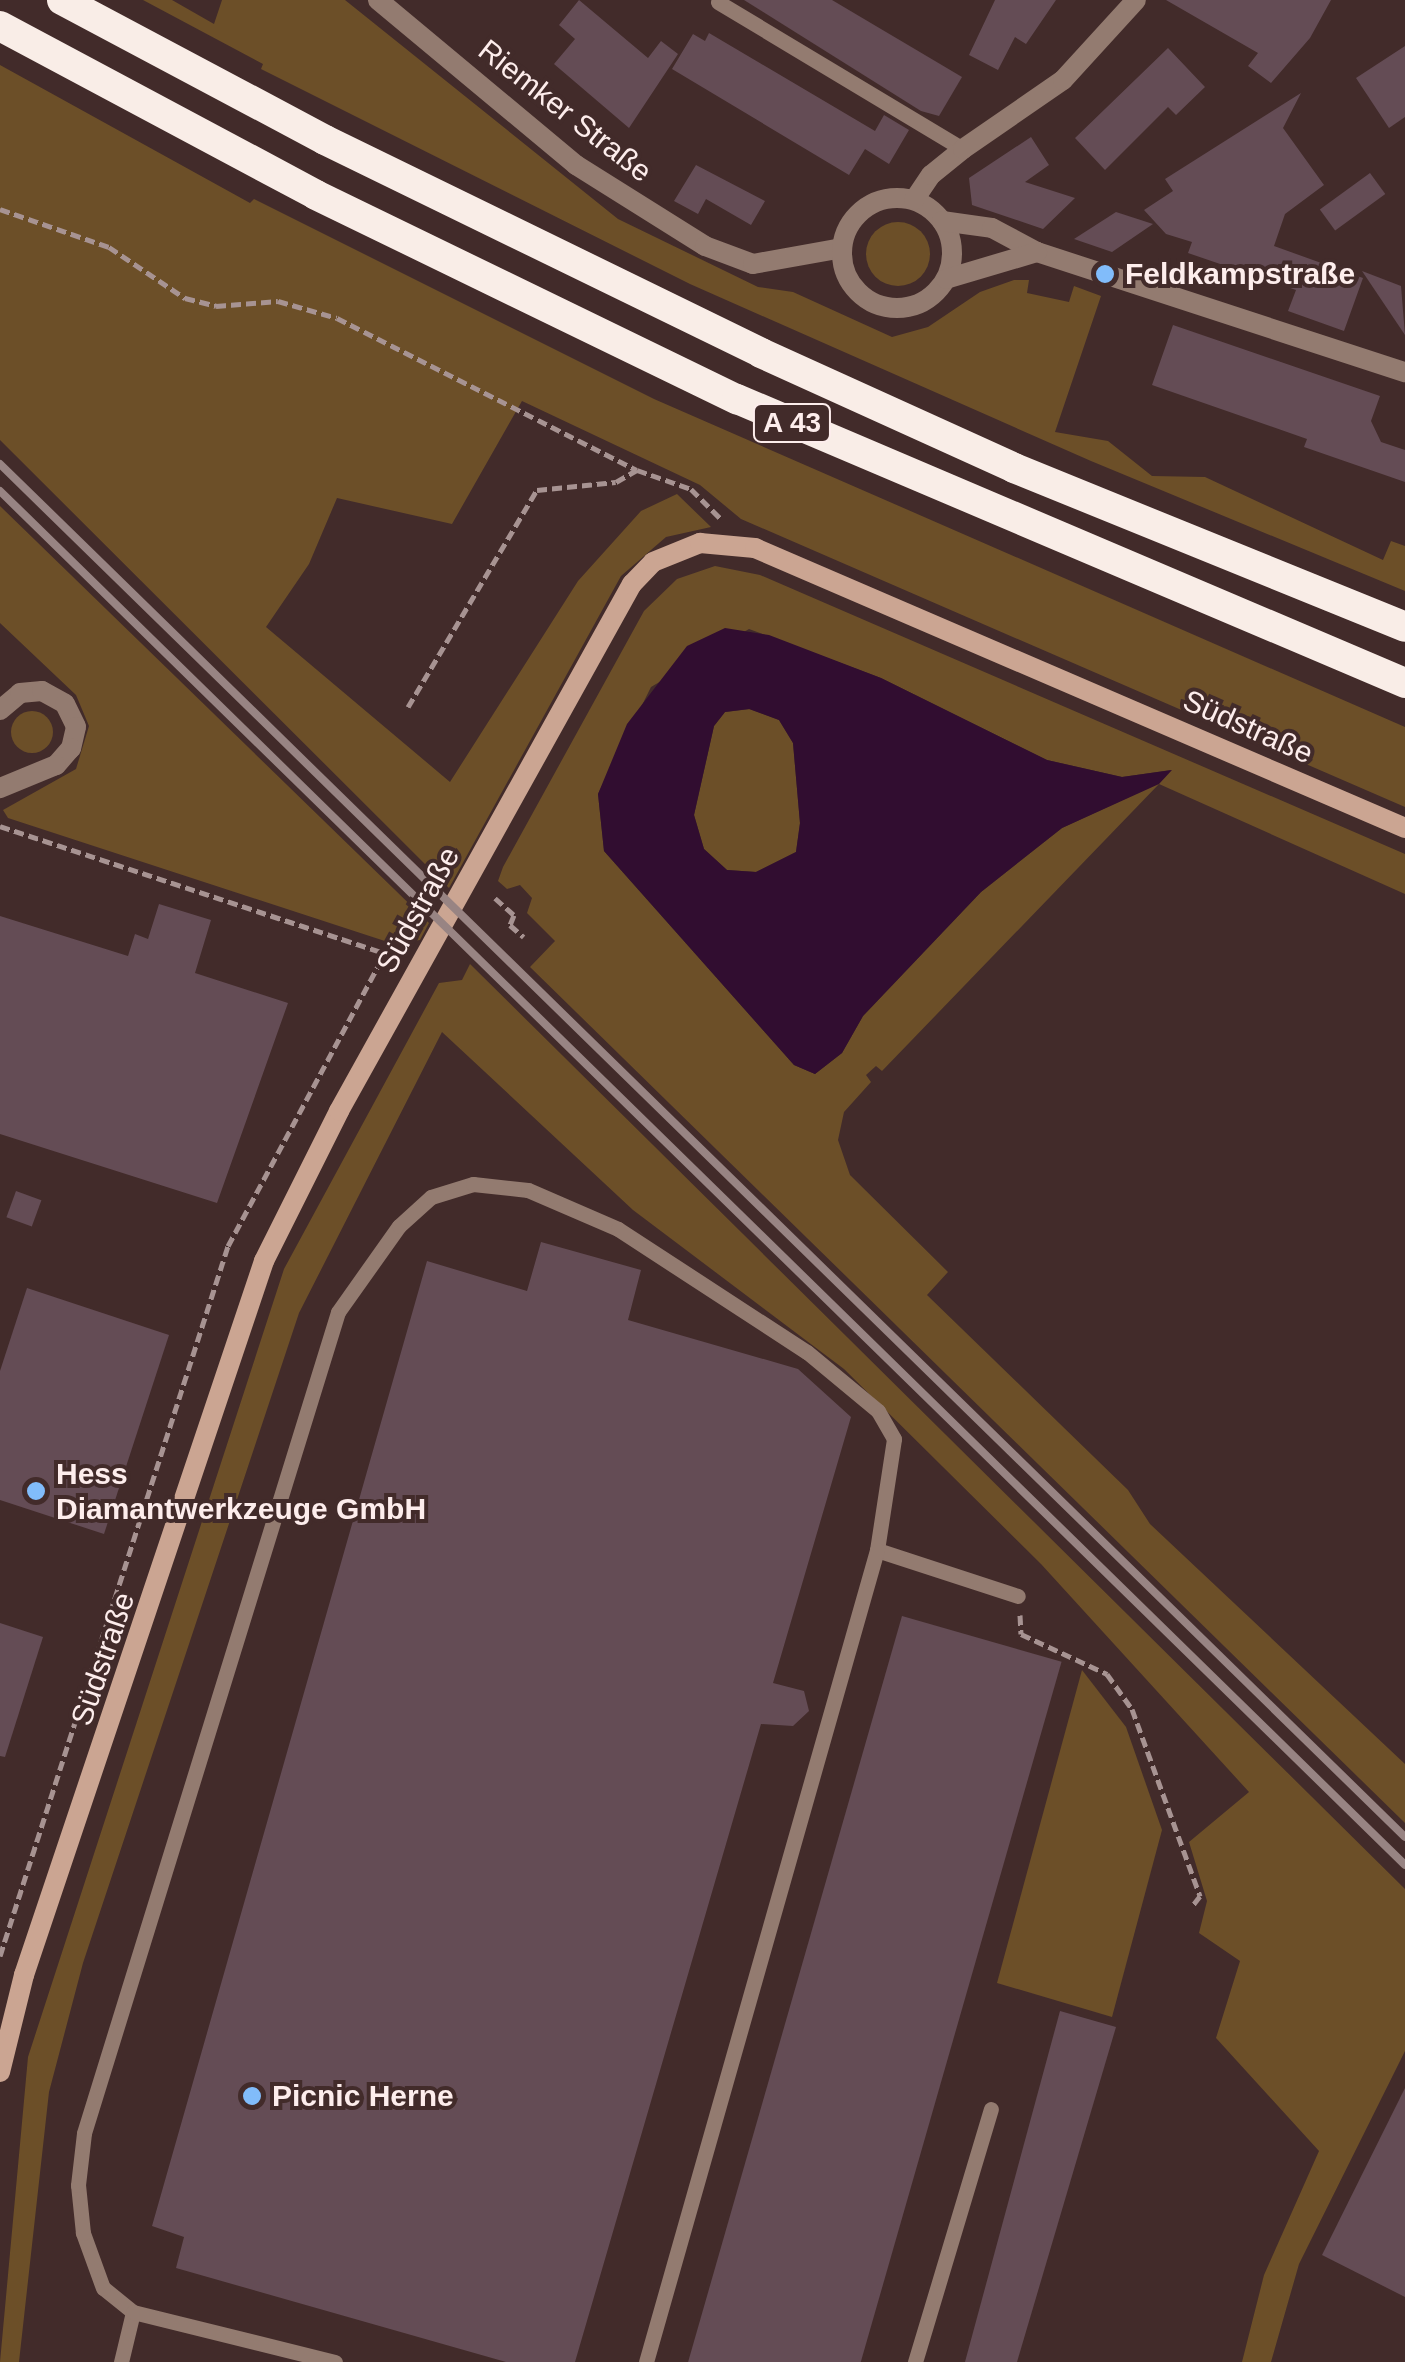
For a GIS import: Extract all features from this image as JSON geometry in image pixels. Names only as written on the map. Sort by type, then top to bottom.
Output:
[{"type":"highway","name":"A 43","points":[[62,0],[183,65],[797,370],[1014,468],[1405,626]]},
{"type":"highway","name":"A 43","points":[[0,26],[194,131],[738,400],[1405,682]]},
{"type":"street","name":"Riemker Straße","points":[[378,0],[576,164],[705,246],[752,264],[842,248]]},
{"type":"street","points":[[914,200],[963,149],[1064,80],[1136,0]]},
{"type":"street","points":[[1038,252],[946,279],[914,306],[882,306],[854,289],[842,248],[848,229],[875,202],[914,200],[942,221],[992,228],[1038,252],[1405,372]]},
{"type":"street","points":[[942,221],[952,249],[946,279]]},
{"type":"street","name":"Südstraße","points":[[1,2058],[264,1261],[339,1111],[632,584],[675,549],[730,542],[1405,828]]},
{"type":"street","points":[[0,710],[20,693],[42,691],[66,704],[76,727],[71,748],[56,766],[0,788]]},
{"type":"lane","points":[[718,2],[963,149]]},
{"type":"lane","points":[[335,2362],[133,2312],[103,2288],[84,2233],[78,2184],[84,2133],[316,1369],[338,1312],[399,1226],[431,1196],[473,1184],[528,1190],[618,1229],[807,1352],[878,1411],[894,1439],[877,1550],[646,2362]]},
{"type":"lane","points":[[877,1550],[1018,1596]]},
{"type":"lane","points":[[915,2362],[990,2109]]},
{"type":"lane","points":[[121,2362],[133,2312]]},
{"type":"path","points":[[0,209],[109,247],[185,298],[216,306],[278,301],[338,318],[637,470],[703,498],[730,542]]},
{"type":"path","points":[[408,706],[537,490],[616,482],[637,470]]},
{"type":"path","points":[[0,826],[385,953]]},
{"type":"path","points":[[494,898],[514,915],[510,925],[524,937]]},
{"type":"path","points":[[1018,1596],[1021,1634],[1107,1674],[1132,1709],[1200,1896],[1193,1905]]},
{"type":"shaded area","points":[[143,0],[172,0],[214,24],[222,0],[345,0],[618,219],[758,287],[793,292],[892,337],[928,327],[980,292],[1014,280],[1029,280],[1027,293],[1069,302],[1074,286],[1101,296],[1055,432],[1108,441],[1152,476],[1205,477],[1383,560],[1391,541],[1405,546],[1405,591],[1091,461],[690,284],[261,69],[263,64]]},
{"type":"shaded area","points":[[0,65],[250,203],[254,199],[654,399],[1405,727],[1405,807],[741,519],[700,485],[522,401],[452,524],[337,498],[309,564],[266,627],[450,782],[578,581],[641,511],[677,494],[711,527],[666,537],[621,576],[449,888],[0,440]]},
{"type":"shaded area","points":[[898,222],[920,232],[930,254],[920,276],[898,286],[876,276],[866,254],[876,232]]},
{"type":"shaded area","points":[[0,506],[429,923],[420,940],[394,944],[8,818],[3,810],[76,769],[89,726],[76,695],[0,623]]},
{"type":"shaded area","points":[[715,566],[760,575],[1405,854],[1405,894],[1159,784],[882,1071],[876,1066],[866,1075],[871,1082],[844,1112],[838,1140],[850,1175],[948,1272],[927,1295],[1128,1490],[1150,1524],[1405,1764],[1405,1823],[530,967],[555,941],[527,913],[532,898],[520,885],[507,889],[498,881],[503,867],[644,611],[677,579]],"holes":[[[749,629],[881,678],[1047,760],[1122,777],[1171,770],[1159,783],[1062,828],[981,892],[863,1016],[842,1053],[815,1074],[794,1065],[604,851],[598,794],[651,687]]]},
{"type":"shaded area","points":[[725,628],[769,635],[881,678],[1047,760],[1122,777],[1172,770],[1159,784],[1062,828],[981,892],[863,1016],[842,1053],[815,1074],[794,1065],[604,851],[598,794],[627,724],[687,646]],"holes":[[[749,709],[779,720],[793,743],[800,823],[796,852],[756,872],[727,870],[704,849],[694,815],[714,726],[725,712]]]},
{"type":"shaded area","points":[[750,709],[779,720],[793,743],[800,823],[796,852],[756,872],[727,870],[704,849],[694,815],[714,726],[725,712]]},
{"type":"shaded area","points":[[32,711],[47,717],[53,732],[47,747],[32,753],[17,747],[11,732],[17,717]]},
{"type":"shaded area","points":[[470,964],[1405,1889],[1405,2051],[1299,2264],[1271,2362],[1242,2362],[1264,2275],[1319,2151],[1216,2038],[1240,1961],[1199,1933],[1207,1901],[1189,1842],[1249,1792],[1041,1564],[844,1369],[633,1210],[442,1032],[299,1313],[83,1963],[49,2092],[19,2362],[0,2362],[28,2057],[284,1269],[439,983],[462,980]]},
{"type":"shaded area","points":[[1082,1670],[1126,1727],[1162,1830],[1112,2017],[997,1983]]},
{"type":"building","points":[[579,0],[648,58],[661,41],[678,54],[629,128],[554,64],[575,39],[559,25]]},
{"type":"building","points":[[744,0],[832,0],[962,77],[939,116],[921,111]]},
{"type":"building","points":[[995,0],[1056,0],[1026,44],[1015,37],[998,70],[969,55]]},
{"type":"building","points":[[1166,0],[1331,0],[1310,38],[1271,83],[1248,66],[1258,53]]},
{"type":"building","points":[[709,33],[875,131],[884,115],[909,130],[889,164],[865,149],[849,175],[672,69],[693,34],[705,41]]},
{"type":"building","points":[[1405,46],[1405,117],[1389,128],[1356,78]]},
{"type":"building","points":[[1168,48],[1205,87],[1176,115],[1168,107],[1105,170],[1075,138]]},
{"type":"building","points":[[1301,93],[1283,128],[1324,185],[1285,214],[1274,246],[1363,278],[1344,331],[1288,311],[1296,290],[1188,253],[1192,242],[1166,234],[1144,210],[1173,191],[1165,179]]},
{"type":"building","points":[[1031,137],[1049,165],[1025,182],[1075,198],[1043,229],[972,205],[969,178]]},
{"type":"building","points":[[696,165],[765,201],[751,225],[706,199],[698,214],[674,201]]},
{"type":"building","points":[[1370,173],[1385,194],[1335,230],[1320,209]]},
{"type":"building","points":[[1116,212],[1153,224],[1112,252],[1074,239]]},
{"type":"building","points":[[1362,271],[1401,286],[1405,335]]},
{"type":"building","points":[[1173,325],[1380,396],[1371,421],[1381,442],[1405,450],[1405,482],[1304,447],[1307,439],[1152,385]]},
{"type":"building","points":[[159,904],[211,920],[195,973],[288,1003],[217,1203],[0,1134],[0,916],[128,956],[135,934],[148,939]]},
{"type":"building","points":[[16,1191],[41,1200],[32,1227],[6,1217]]},
{"type":"building","points":[[541,1242],[641,1270],[628,1320],[798,1369],[851,1417],[773,1683],[804,1691],[809,1711],[793,1726],[761,1724],[575,2362],[506,2362],[176,2268],[184,2237],[152,2226],[427,1261],[527,1291]]},
{"type":"building","points":[[27,1288],[169,1335],[104,1534],[0,1500],[0,1371]]},
{"type":"building","points":[[902,1616],[1062,1662],[861,2362],[688,2362]]},
{"type":"building","points":[[0,1623],[43,1637],[5,1757],[0,1756]]},
{"type":"building","points":[[1060,2011],[1116,2027],[1017,2362],[965,2362]]},
{"type":"building","points":[[1405,2088],[1405,2297],[1322,2255]]},
{"type":"railway","points":[[0,464],[1405,1837]]},
{"type":"railway","points":[[0,491],[1405,1865]]},
{"type":"place","name":"Feldkampstraße","points":[[1105,274]]},
{"type":"place","name":"Hess Diamantwerkzeuge GmbH","points":[[36,1491]]},
{"type":"place","name":"Picnic Herne","points":[[252,2096]]}]
